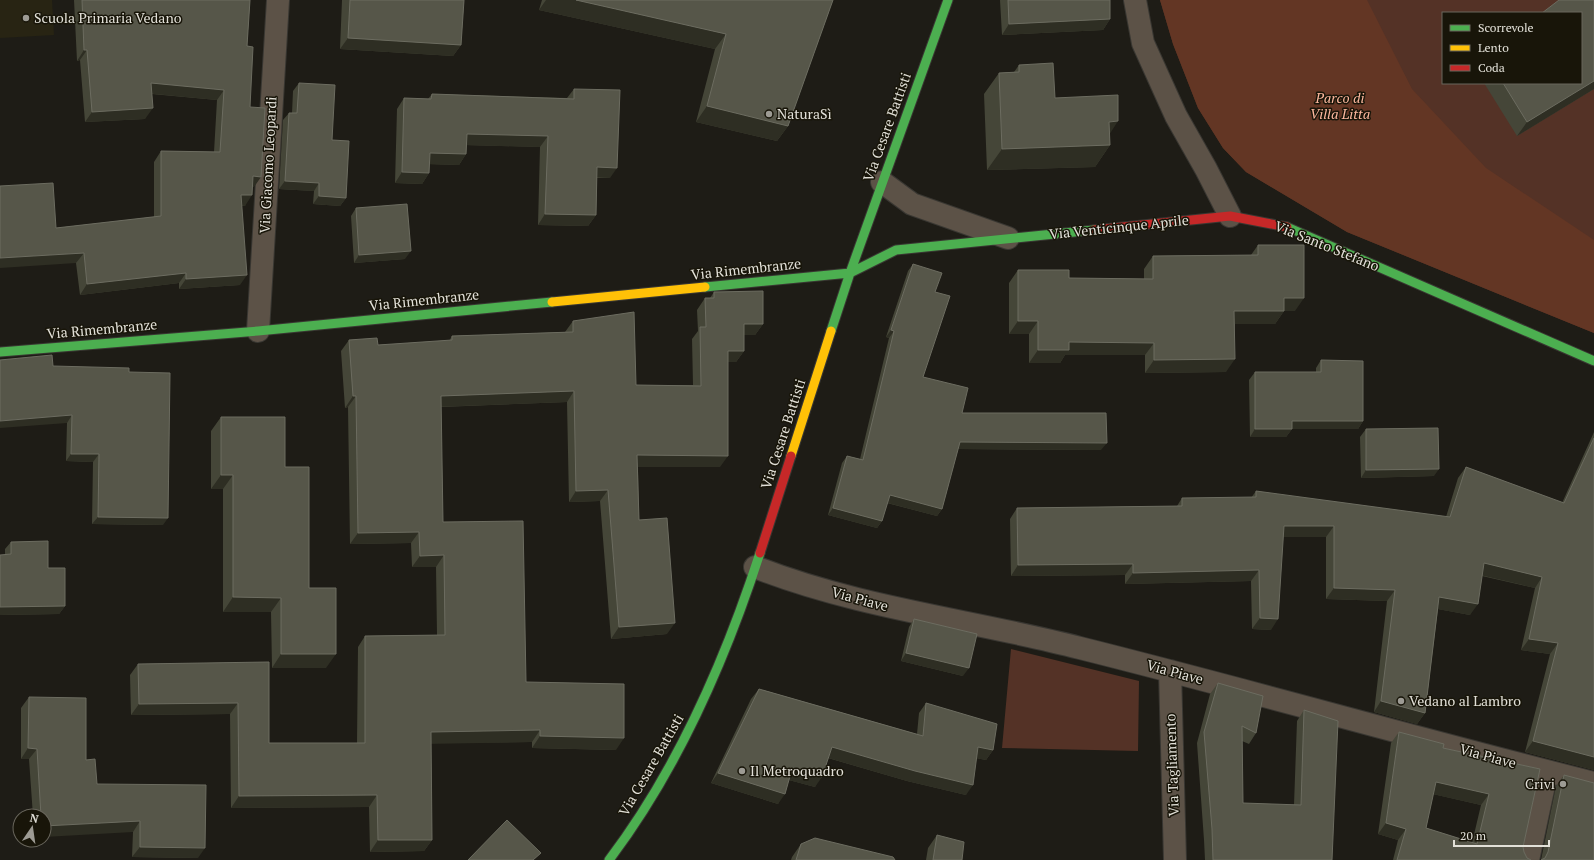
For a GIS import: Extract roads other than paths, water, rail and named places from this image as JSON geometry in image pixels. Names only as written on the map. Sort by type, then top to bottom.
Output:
[{"type":"street","name":"Via Giacomo Leopardi","points":[[258,331],[278,0]]},
{"type":"street","name":"Via Cesare Battisti","points":[[609,860],[616,852],[646,804],[688,733],[733,628],[755,567],[850,273],[948,0]]},
{"type":"street","points":[[1135,0],[1143,43],[1176,116],[1206,169],[1230,216]]},
{"type":"street","name":"Via Venticinque Aprile","points":[[882,182],[912,204],[1008,238]]},
{"type":"street","name":"Via Venticinque Aprile","points":[[850,273],[896,250],[1230,216]]},
{"type":"street","name":"Via Santo Stefano","points":[[1230,216],[1283,225],[1594,361]]},
{"type":"street","name":"Via Rimembranze","points":[[0,352],[258,331],[850,273]]},
{"type":"street","name":"Via Piave","points":[[755,567],[791,581],[890,607],[1078,647],[1594,783]]},
{"type":"street","name":"Via Tagliamento","points":[[1170,671],[1175,860]]},
{"type":"street","points":[[1528,860],[1547,771]]},
{"type":"place","name":"Scuola Primaria Vedano","points":[[26,18]]},
{"type":"place","name":"NaturaSì","points":[[769,114]]},
{"type":"place","name":"Vedano al Lambro","points":[[1401,701]]},
{"type":"place","name":"Il Metroquadro","points":[[742,771]]},
{"type":"place","name":"Crivi","points":[[1563,784]]},
{"type":"park label","name":"Parco di Villa Litta","points":[[1340,106]]}]
